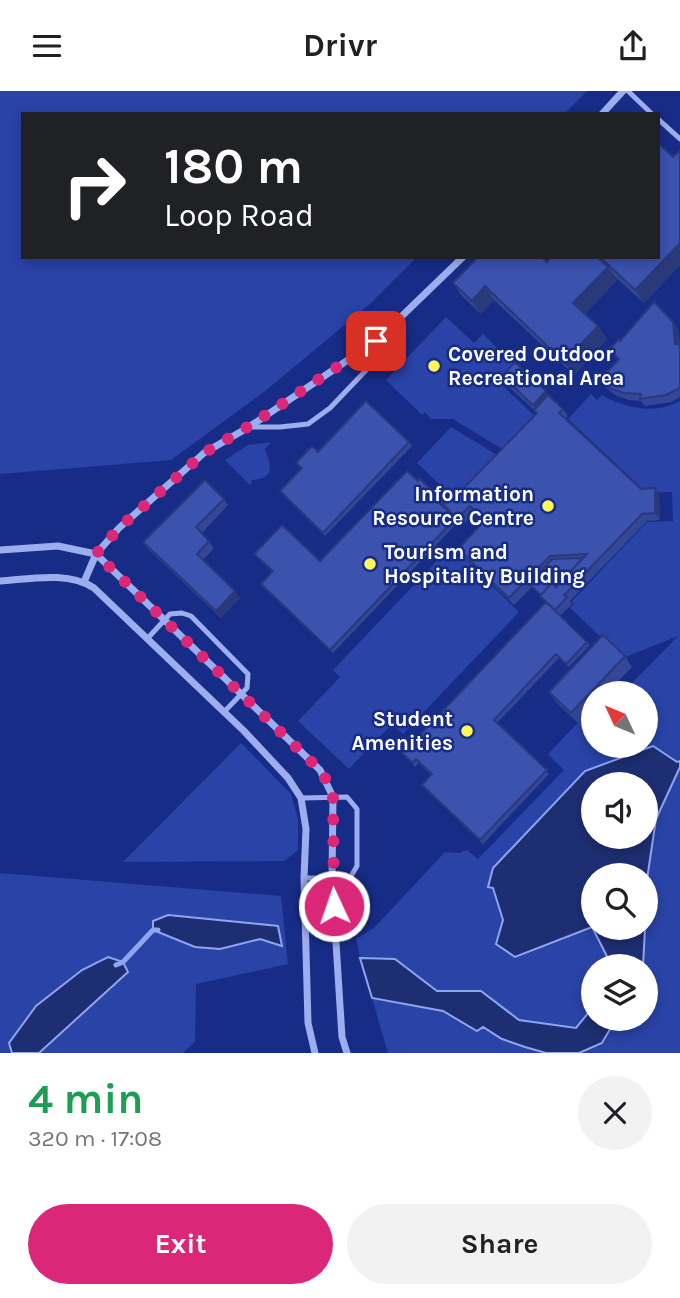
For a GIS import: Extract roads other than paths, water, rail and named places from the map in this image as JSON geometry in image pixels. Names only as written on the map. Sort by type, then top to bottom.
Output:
[{"type":"street","points":[[604,112],[626,91]]},
{"type":"street","points":[[84,582],[96,554],[119,528],[204,453],[376,341],[461,259]]},
{"type":"street","points":[[0,550],[58,546],[96,554],[320,770],[333,797],[332,880],[342,1037],[347,1053]]},
{"type":"street","points":[[0,580],[58,578],[84,582],[94,588],[224,712],[288,778],[301,798],[306,829],[304,878],[308,1023],[315,1053]]},
{"type":"lane","points":[[626,91],[650,112]]},
{"type":"lane","points":[[660,121],[680,139]]},
{"type":"lane","points":[[249,426],[308,424],[330,408],[371,365],[376,341]]},
{"type":"lane","points":[[147,639],[170,614],[182,613],[191,616],[248,674],[247,688],[224,712]]},
{"type":"lane","points":[[301,798],[347,797],[357,809],[357,866],[351,878],[304,878]]},
{"type":"waterway","points":[[116,965],[123,962],[153,930],[158,930]]},
{"type":"place","name":"Covered Outdoor Recreational Area","points":[[434,366]]},
{"type":"place","name":"Information Resource Centre","points":[[548,506]]},
{"type":"place","name":"Tourism and Hospitality Building","points":[[370,564]]},
{"type":"place","name":"Student Amenities","points":[[467,731]]}]
